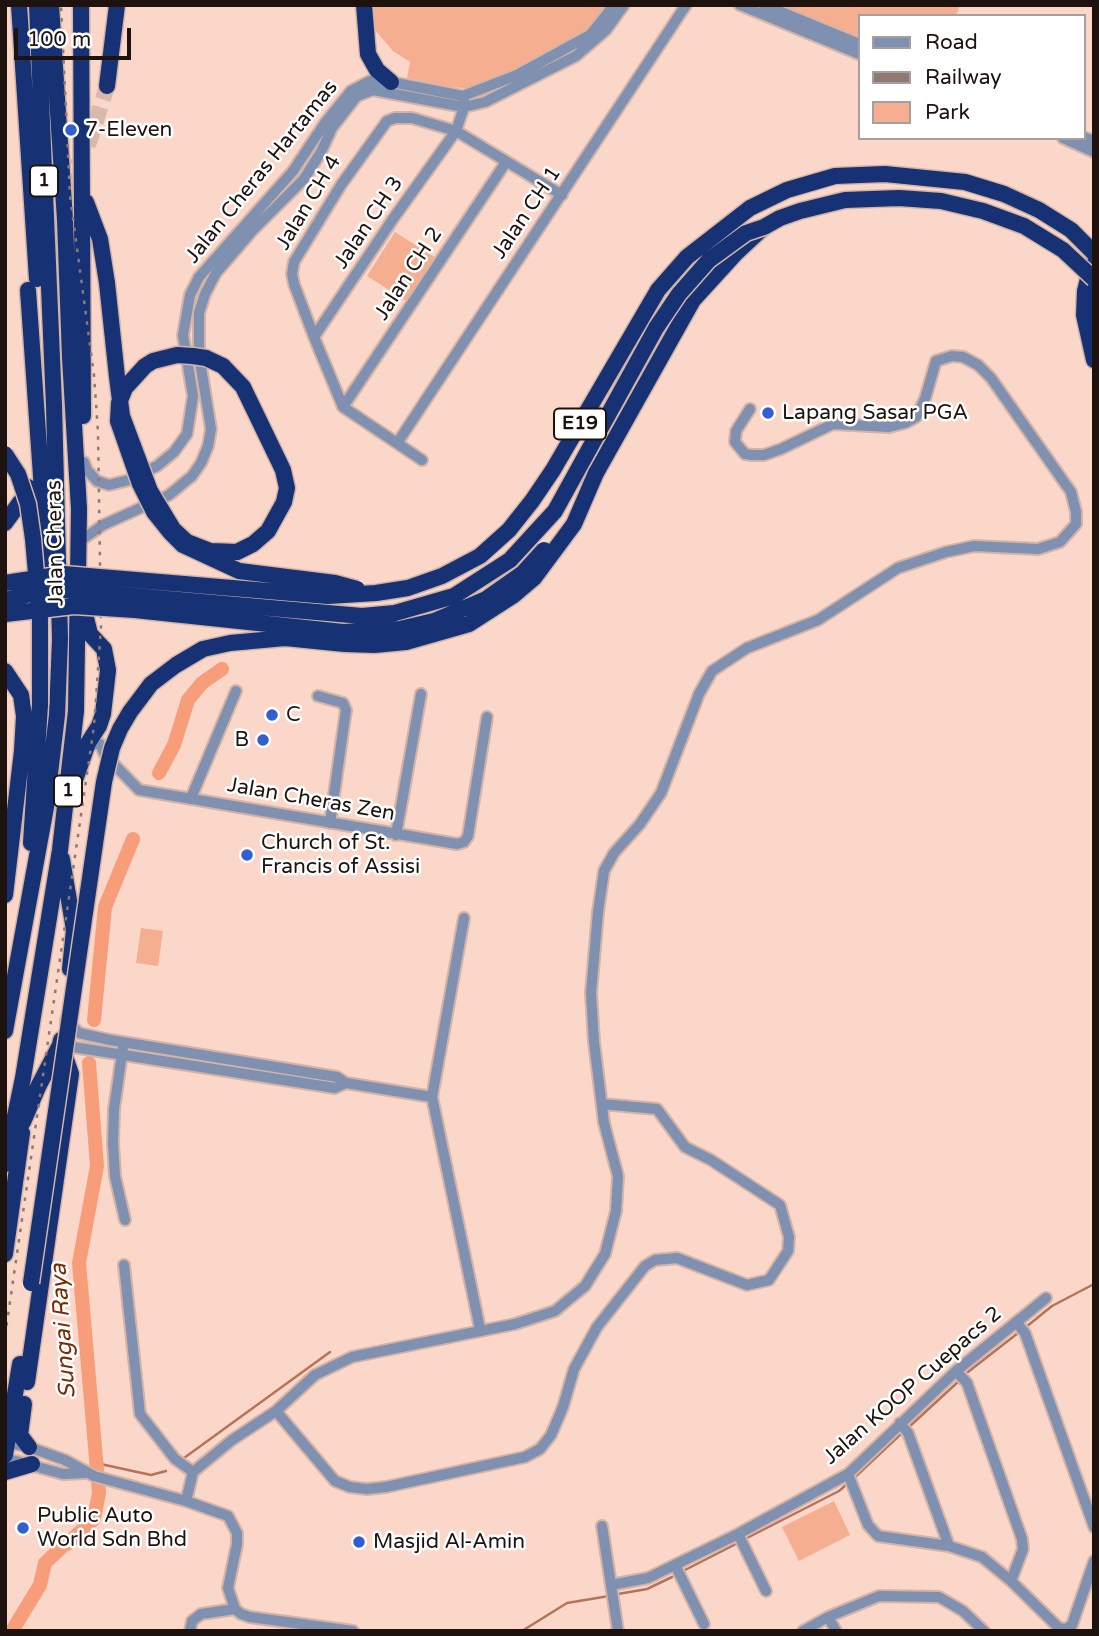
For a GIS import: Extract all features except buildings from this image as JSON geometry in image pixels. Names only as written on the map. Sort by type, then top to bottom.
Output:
[{"type":"highway","points":[[19,5],[37,279],[43,333],[51,358]]},
{"type":"highway","name":"Jalan Cheras","points":[[5,1031],[46,807],[57,715],[60,639],[54,405],[37,5]]},
{"type":"highway","name":"Jalan Cheras","points":[[23,1078],[60,850],[76,711],[79,509],[51,5]]},
{"type":"highway","points":[[71,5],[72,94],[80,123]]},
{"type":"highway","points":[[79,509],[85,484],[81,5]]},
{"type":"highway","points":[[107,86],[117,5]]},
{"type":"highway","points":[[364,5],[368,54],[377,70],[391,82]]},
{"type":"highway","name":"E19","points":[[5,583],[64,574],[162,580],[328,596],[408,588],[442,576],[480,556],[509,530],[553,470],[658,290],[687,257],[713,234],[750,208],[787,190],[835,176],[885,174],[965,182],[1004,194],[1039,210],[1070,230],[1094,254]]},
{"type":"highway","points":[[81,190],[100,239],[107,283],[118,390],[120,403],[122,416],[149,491],[173,529],[187,542],[210,551],[237,552],[253,544],[268,531],[284,502],[287,488],[283,470],[243,387],[223,366],[206,358],[177,355],[153,361],[145,366],[125,388],[122,396],[119,403],[118,421],[140,484],[154,512],[183,545],[239,571],[335,583],[376,593]]},
{"type":"highway","name":"E19","points":[[5,600],[65,590],[362,616],[395,612],[454,596],[510,560],[555,510],[656,328],[679,294],[709,260],[746,233],[800,211],[845,200],[899,198],[941,201],[983,211],[1024,226],[1063,250],[1094,279]]},
{"type":"highway","points":[[5,614],[74,606],[343,632],[400,629],[434,621],[486,599],[513,581],[547,547],[565,524],[693,300],[764,227]]},
{"type":"highway","points":[[1094,254],[1085,291],[1084,315],[1094,360]]},
{"type":"highway","points":[[28,290],[46,547],[60,639]]},
{"type":"highway","points":[[5,523],[28,488],[39,449]]},
{"type":"highway","points":[[5,454],[18,474],[28,504],[40,619],[40,705],[30,888]]},
{"type":"highway","points":[[6,1449],[104,782],[112,748],[130,712],[151,684],[202,649],[230,643],[285,638],[374,645],[406,642],[469,624],[514,595],[534,578],[574,524],[596,473]]},
{"type":"highway","points":[[65,814],[85,750],[103,714],[107,659],[104,649],[90,634],[78,591]]},
{"type":"highway","points":[[5,671],[21,695],[24,716],[5,895]]},
{"type":"highway","points":[[23,1122],[60,1045],[74,930],[60,850]]},
{"type":"highway","points":[[29,1447],[20,1435],[71,1074],[60,1045]]},
{"type":"highway","points":[[5,1254],[23,1122],[23,1078]]},
{"type":"highway","points":[[5,1164],[23,1078]]},
{"type":"highway","points":[[26,1321],[27,1382]]},
{"type":"highway","points":[[5,1472],[32,1464]]},
{"type":"street","points":[[464,102],[590,34],[614,5]]},
{"type":"street","name":"Jalan Cheras Hartamas","points":[[80,541],[103,525],[174,491],[192,476],[201,463],[211,429],[199,355],[199,313],[216,274],[253,230],[304,179],[332,128],[357,96],[373,90],[464,102],[485,102],[576,56],[606,30],[624,5]]},
{"type":"street","name":"Jalan CH 1","points":[[398,442],[686,5]]},
{"type":"street","points":[[740,5],[839,41],[858,44]]},
{"type":"street","points":[[764,5],[839,41],[858,53]]},
{"type":"street","name":"Jalan Cheras Hartamas","points":[[84,461],[87,470],[97,481],[109,485],[129,480],[157,466],[174,452],[187,434],[193,396],[183,335],[190,295],[199,277],[293,171],[325,123],[351,91],[370,81],[391,82],[464,102]]},
{"type":"street","name":"Jalan CH 3","points":[[314,337],[456,131],[464,102]]},
{"type":"street","name":"Jalan CH 4","points":[[343,407],[293,284],[294,262],[358,160],[387,121],[412,118],[456,131]]},
{"type":"street","points":[[456,131],[562,195]]},
{"type":"street","points":[[1067,140],[1094,152]]},
{"type":"street","name":"Jalan CH 2","points":[[343,407],[506,162]]},
{"type":"street","points":[[257,210],[265,211],[289,194]]},
{"type":"street","points":[[186,1501],[193,1472],[232,1440],[276,1412],[315,1375],[352,1357],[515,1324],[555,1311],[585,1286],[605,1254],[616,1211],[618,1176],[604,1123],[591,993],[604,872],[614,853],[640,824],[661,793],[699,694],[712,671],[747,648],[817,620],[898,568],[974,546],[1038,549],[1059,542],[1076,524],[1071,492],[991,378],[978,365],[963,358],[952,356],[936,361],[925,398],[916,416],[889,428],[833,424],[781,450],[752,455],[745,454],[735,442],[736,431],[750,409]]},
{"type":"street","points":[[343,407],[422,460]]},
{"type":"street","points":[[191,797],[236,691]]},
{"type":"street","points":[[396,835],[421,694]]},
{"type":"street","points":[[318,696],[343,702],[346,710],[330,823]]},
{"type":"street","points":[[103,714],[99,734],[105,755]]},
{"type":"street","name":"Jalan Cheras Zen","points":[[105,755],[139,790],[448,844],[464,842],[468,836],[487,717]]},
{"type":"street","points":[[85,750],[97,743],[103,748],[105,755]]},
{"type":"street","points":[[464,918],[432,1097],[480,1329]]},
{"type":"street","points":[[63,1017],[79,1033],[123,1048]]},
{"type":"street","points":[[60,1045],[123,1048],[335,1088],[345,1083],[432,1097]]},
{"type":"street","points":[[123,1048],[114,1109],[113,1143],[115,1176],[125,1220]]},
{"type":"street","points":[[276,1412],[335,1480],[350,1487],[386,1487],[525,1457],[540,1450],[551,1435],[579,1358],[597,1327],[645,1266],[655,1260],[677,1258],[747,1285],[769,1280],[788,1251],[789,1237],[780,1205],[711,1160],[685,1147],[657,1109],[602,1104]]},
{"type":"street","points":[[124,1265],[140,1414],[175,1460],[193,1472]]},
{"type":"street","name":"Jalan KOOP Cuepacs 2","points":[[611,1585],[648,1578],[738,1534],[848,1474],[956,1371],[1046,1298]]},
{"type":"street","points":[[1016,1322],[1025,1333],[1094,1527]]},
{"type":"street","points":[[956,1371],[967,1383],[1022,1539],[1023,1549],[1011,1581]]},
{"type":"street","points":[[901,1423],[908,1433],[949,1546]]},
{"type":"street","points":[[6,1449],[29,1447],[65,1460],[89,1475]]},
{"type":"street","points":[[6,1449],[32,1464],[63,1474],[89,1475],[219,1511],[228,1516],[234,1524],[237,1544],[229,1588],[235,1609],[262,1625],[353,1631]]},
{"type":"street","points":[[848,1474],[868,1525],[878,1535],[949,1546],[982,1557],[1059,1628],[1066,1629],[1072,1625],[1094,1561]]},
{"type":"street","points":[[601,1526],[618,1631]]},
{"type":"street","points":[[738,1534],[766,1591]]},
{"type":"street","points":[[675,1565],[704,1624]]},
{"type":"street","points":[[803,1631],[828,1617],[879,1596],[939,1597],[962,1611],[984,1631]]},
{"type":"street","points":[[190,1631],[192,1621],[201,1614],[235,1609]]},
{"type":"street","points":[[828,1617],[836,1631]]},
{"type":"green space","points":[[373,5],[610,5],[600,19],[571,42],[511,76],[478,89],[451,87],[407,78],[410,62],[393,51],[374,29]]},
{"type":"green space","points":[[778,5],[960,5],[957,14],[858,14],[858,38]]},
{"type":"green space","points":[[395,232],[436,258],[408,302],[367,276]]},
{"type":"green space","points":[[141,928],[163,931],[158,966],[136,963]]},
{"type":"green space","points":[[834,1501],[850,1535],[799,1561],[782,1527]]},
{"type":"waterway","name":"Sungai Raya","points":[[159,773],[174,745],[188,700],[202,683],[222,669]]},
{"type":"waterway","name":"Sungai Raya","points":[[94,1020],[105,907],[133,839]]},
{"type":"waterway","name":"Sungai Raya","points":[[67,1544],[94,1519],[99,1493],[79,1263],[97,1166],[89,1063]]},
{"type":"waterway","points":[[1026,1327],[1052,1306],[1094,1284]]},
{"type":"waterway","points":[[968,1372],[1018,1333]]},
{"type":"waterway","points":[[184,1458],[330,1352]]},
{"type":"waterway","points":[[910,1426],[959,1381]]},
{"type":"waterway","points":[[854,1478],[902,1433]]},
{"type":"waterway","points":[[96,1463],[151,1475],[166,1471]]},
{"type":"waterway","points":[[747,1538],[846,1485]]},
{"type":"waterway","points":[[683,1571],[736,1544]]},
{"type":"waterway","name":"Sungai Raya","points":[[12,1631],[40,1585],[45,1563],[61,1548]]},
{"type":"waterway","points":[[618,1594],[647,1589],[672,1577]]},
{"type":"waterway","points":[[522,1631],[567,1603],[609,1596]]},
{"type":"tunnel","points":[[45,231],[90,140],[107,86]]},
{"type":"railway","points":[[5,1336],[94,726],[101,627],[98,432],[94,375],[70,196],[61,5]]},
{"type":"place","name":"7-Eleven","points":[[71,130]]},
{"type":"place","name":"Lapang Sasar PGA","points":[[768,413]]},
{"type":"place","name":"C","points":[[272,715]]},
{"type":"place","name":"B","points":[[263,740]]},
{"type":"place","name":"Church of St. Francis of Assisi","points":[[247,855]]},
{"type":"place","name":"Public Auto World Sdn Bhd","points":[[23,1528]]},
{"type":"place","name":"Masjid Al-Amin","points":[[359,1542]]}]
